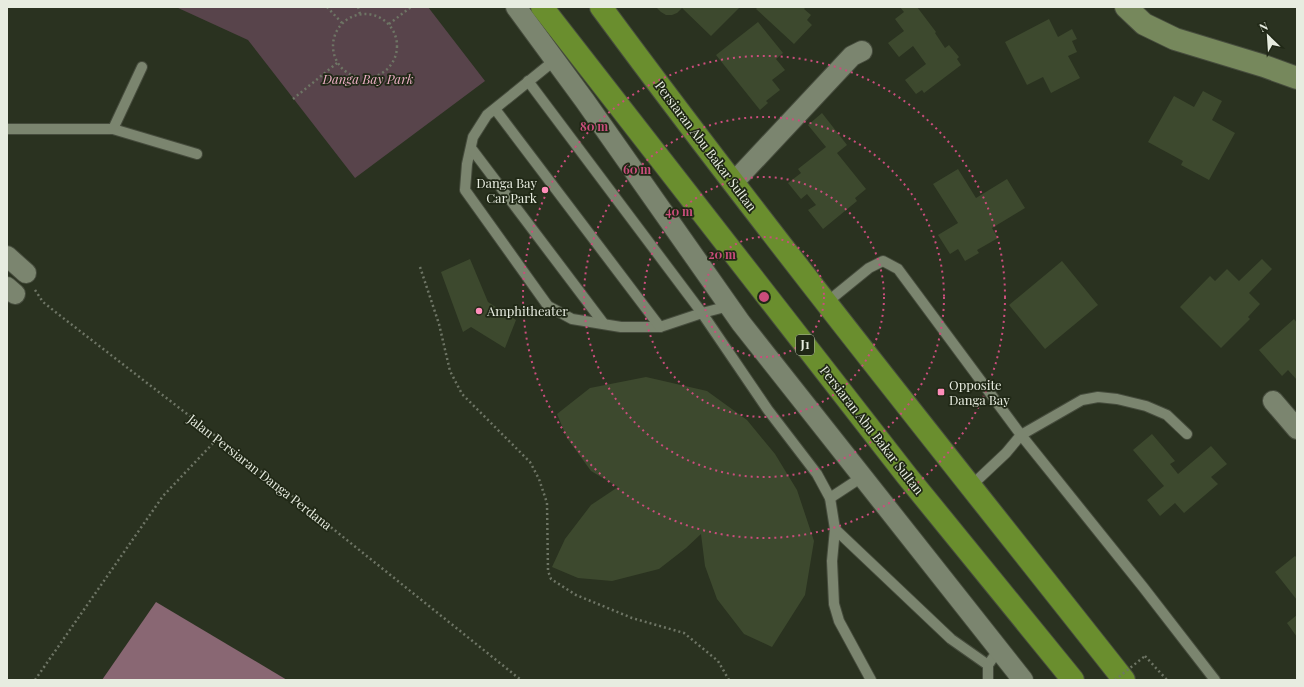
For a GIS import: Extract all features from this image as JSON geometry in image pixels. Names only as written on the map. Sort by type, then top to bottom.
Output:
[{"type":"highway","name":"Persiaran Abu Bakar Sultan","points":[[542,7],[902,470],[1073,680]]},
{"type":"highway","name":"Persiaran Abu Bakar Sultan","points":[[601,7],[733,183],[826,303],[1124,680]]},
{"type":"street","points":[[516,7],[741,324],[862,477],[994,657],[1023,680]]},
{"type":"street","points":[[1126,7],[1144,24],[1175,39],[1264,66],[1297,78]]},
{"type":"street","points":[[733,183],[852,56],[862,51]]},
{"type":"street","points":[[7,256],[26,273]]},
{"type":"street","points":[[1273,401],[1297,429]]},
{"type":"lane","points":[[555,60],[487,115],[473,137],[467,164],[465,190],[548,306],[572,318],[621,327],[660,327],[729,306]]},
{"type":"lane","points":[[113,129],[142,67]]},
{"type":"lane","points":[[528,82],[702,313],[768,410],[817,474],[830,498],[835,529],[832,561],[834,604],[836,612],[839,621],[872,680]]},
{"type":"lane","points":[[495,109],[660,327]]},
{"type":"lane","points":[[7,129],[113,129],[197,154]]},
{"type":"lane","points":[[471,148],[604,324]]},
{"type":"lane","points":[[826,303],[869,268],[884,261],[898,269],[1021,435],[1143,587],[1215,680]]},
{"type":"lane","points":[[971,486],[1006,453],[1021,435],[1082,400],[1098,397],[1117,399],[1146,406],[1167,415],[1187,434]]},
{"type":"lane","points":[[830,498],[862,477]]},
{"type":"lane","points":[[835,529],[951,639],[994,657],[988,680]]},
{"type":"path","points":[[327,7],[342,23]]},
{"type":"path","points":[[358,7],[360,14]]},
{"type":"path","points":[[389,24],[411,7]]},
{"type":"path","points":[[360,14],[371,14],[381,18],[389,24],[395,33],[397,44],[396,54],[392,64],[384,72],[375,77],[364,79],[353,77],[344,71],[337,63],[332,52],[332,42],[335,32],[342,23],[350,17],[360,14]]},
{"type":"path","points":[[294,99],[337,63]]},
{"type":"path","points":[[420,267],[440,324],[450,371],[462,394],[530,462],[539,479],[547,503],[548,571],[551,579],[576,595],[625,615],[684,633],[718,661],[728,680]]},
{"type":"path","name":"Jalan Persiaran Danga Perdana","points":[[26,273],[43,302],[271,479],[521,680]]},
{"type":"path","points":[[35,680],[163,496],[218,438]]},
{"type":"path","points":[[1115,680],[1145,656],[1168,680]]},
{"type":"green space","name":"Danga Bay Park","points":[[176,7],[428,7],[485,81],[355,178],[248,40]]},
{"type":"shaded area","points":[[156,602],[287,680],[102,680]]},
{"type":"building","points":[[656,7],[739,8],[711,36],[682,8],[677,13],[666,15]]},
{"type":"building","points":[[758,7],[806,7],[804,9],[811,15],[807,20],[812,25],[794,44],[756,9]]},
{"type":"building","points":[[900,7],[917,7],[936,32],[935,33],[945,48],[949,45],[959,57],[957,59],[961,65],[924,93],[922,90],[916,94],[905,80],[926,64],[913,46],[899,57],[888,43],[904,31],[895,19],[904,12]]},
{"type":"building","points":[[1049,19],[1058,37],[1072,29],[1077,39],[1072,41],[1077,52],[1068,56],[1080,78],[1051,93],[1043,77],[1027,85],[1005,42]]},
{"type":"building","points":[[758,22],[783,53],[776,59],[785,70],[772,80],[780,90],[766,101],[768,103],[760,110],[716,55]]},
{"type":"building","points":[[1203,91],[1222,101],[1212,120],[1235,133],[1209,180],[1181,165],[1183,161],[1148,142],[1174,96],[1194,107]]},
{"type":"building","points":[[822,113],[847,145],[837,153],[866,189],[855,198],[857,201],[823,229],[808,210],[816,205],[807,194],[801,199],[788,183],[801,173],[798,169],[826,147],[808,125]]},
{"type":"building","points":[[958,169],[976,198],[1007,179],[1025,208],[992,228],[998,238],[977,250],[979,253],[965,261],[958,249],[950,254],[938,235],[958,223],[933,184]]},
{"type":"building","name":"Amphitheater","points":[[470,259],[488,302],[516,320],[505,348],[471,327],[463,332],[441,272]]},
{"type":"building","points":[[1262,259],[1272,269],[1249,293],[1260,304],[1248,317],[1250,319],[1221,348],[1180,307],[1210,276],[1215,281],[1227,269],[1239,281]]},
{"type":"building","points":[[1062,261],[1098,305],[1045,349],[1009,305]]},
{"type":"building","points":[[1294,319],[1297,323],[1297,380],[1288,370],[1282,376],[1259,350]]},
{"type":"building","points":[[646,377],[707,391],[747,420],[775,454],[797,490],[814,541],[805,595],[772,647],[744,634],[717,599],[705,566],[701,534],[659,569],[612,581],[578,578],[552,567],[565,539],[591,505],[618,487],[591,471],[567,438],[557,414],[590,388]]},
{"type":"building","points":[[1152,434],[1175,461],[1170,464],[1178,474],[1211,446],[1227,464],[1211,477],[1218,484],[1184,513],[1175,503],[1160,516],[1147,500],[1164,486],[1133,450]]},
{"type":"building","points":[[1295,556],[1297,558],[1297,600],[1275,572]]},
{"type":"building","points":[[1297,615],[1297,637],[1287,623]]},
{"type":"place","name":"Danga Bay Car Park","points":[[545,190]]},
{"type":"place","name":"Amphitheater","points":[[479,311]]},
{"type":"place","name":"Opposite Danga Bay","points":[[941,392]]}]
